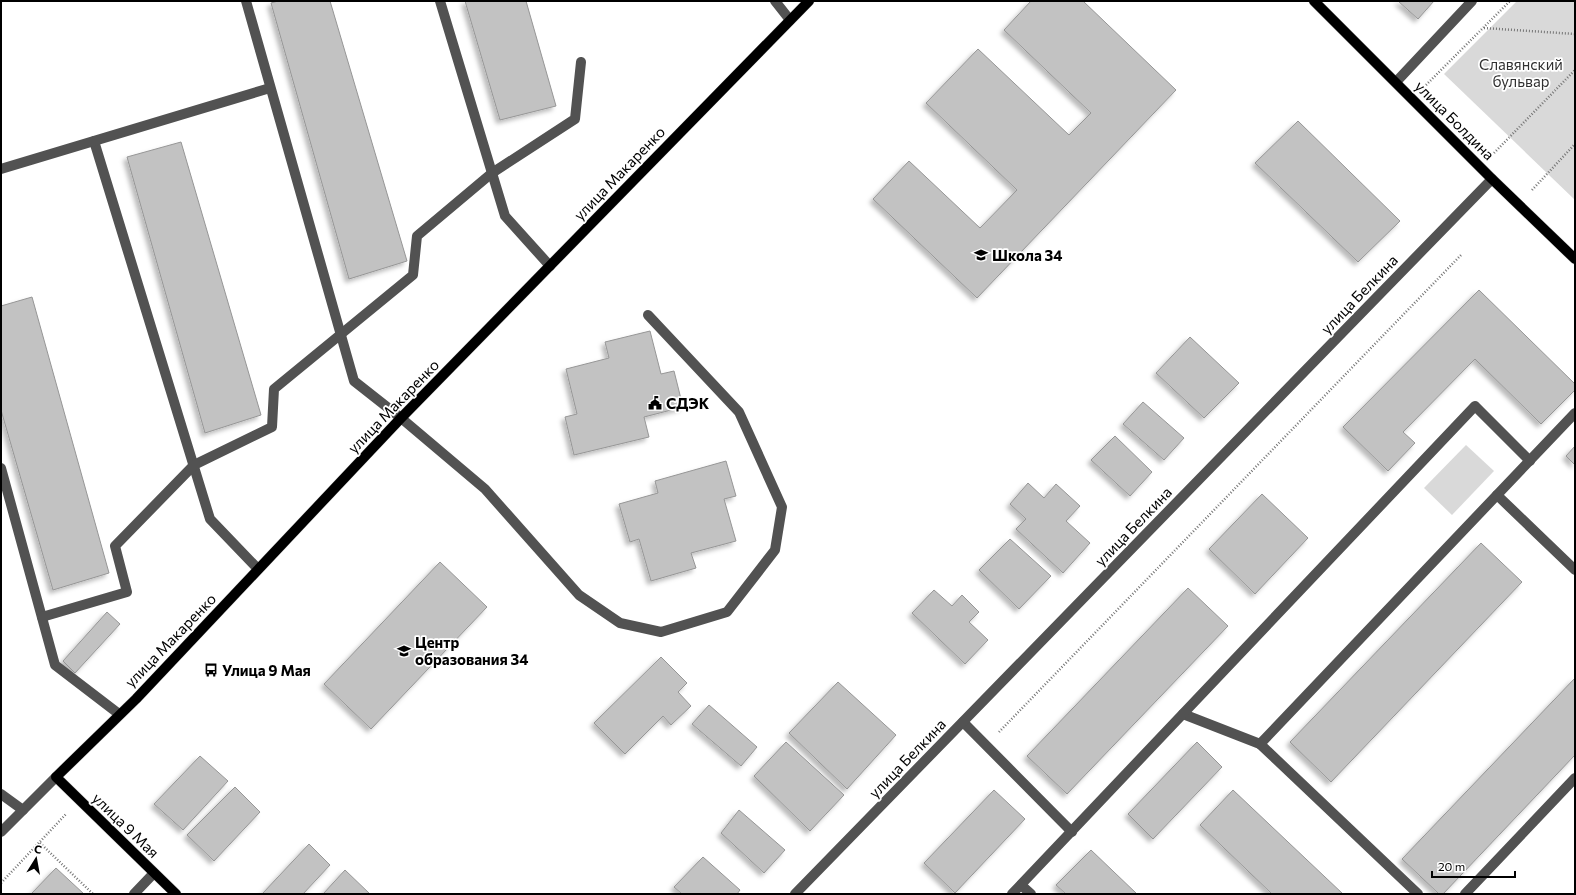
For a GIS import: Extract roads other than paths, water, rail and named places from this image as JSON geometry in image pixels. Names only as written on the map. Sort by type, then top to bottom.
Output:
[{"type":"main road","name":"улица Макаренко","points":[[56,777],[136,698],[401,418],[809,1]]},
{"type":"main road","name":"улица Болдина","points":[[1314,1],[1492,179],[1575,259]]},
{"type":"main road","name":"улица 9 Мая","points":[[56,777],[176,894]]},
{"type":"street","points":[[246,1],[354,381],[401,418],[485,490],[579,595],[620,623],[661,632],[727,612],[775,550],[782,507],[739,412],[648,315]]},
{"type":"street","points":[[440,1],[505,216],[550,266]]},
{"type":"street","points":[[774,1],[790,20]]},
{"type":"street","points":[[1396,82],[1472,1]]},
{"type":"street","points":[[42,617],[127,592],[115,546],[194,465],[272,427],[274,389],[413,276],[418,236],[492,173],[575,119],[581,62]]},
{"type":"street","points":[[1,169],[270,88]]},
{"type":"street","points":[[94,141],[210,519],[258,569]]},
{"type":"street","name":"улица Белкина","points":[[795,894],[1492,179]]},
{"type":"street","points":[[1012,894],[1475,406],[1530,461]]},
{"type":"street","points":[[1260,744],[1575,413]]},
{"type":"street","points":[[1,468],[55,665],[119,714]]},
{"type":"street","points":[[1498,495],[1575,570]]},
{"type":"street","points":[[1184,714],[1260,744],[1418,894]]},
{"type":"street","points":[[963,722],[1072,832]]},
{"type":"street","name":"улица Макаренко","points":[[1,832],[56,777]]},
{"type":"street","points":[[1465,894],[1575,778]]},
{"type":"street","points":[[1,794],[23,810]]},
{"type":"street","points":[[134,894],[154,873]]},
{"type":"street","points":[[1021,885],[1031,894]]},
{"type":"place","name":"Школа 34","points":[[981,255]]},
{"type":"place","name":"СДЭК","points":[[655,403]]},
{"type":"place","name":"Центр образования 34","points":[[404,651]]},
{"type":"place","name":"Улица 9 Мая","points":[[211,670]]},
{"type":"park label","name":"Славянский бульвар","points":[[1521,72]]}]
